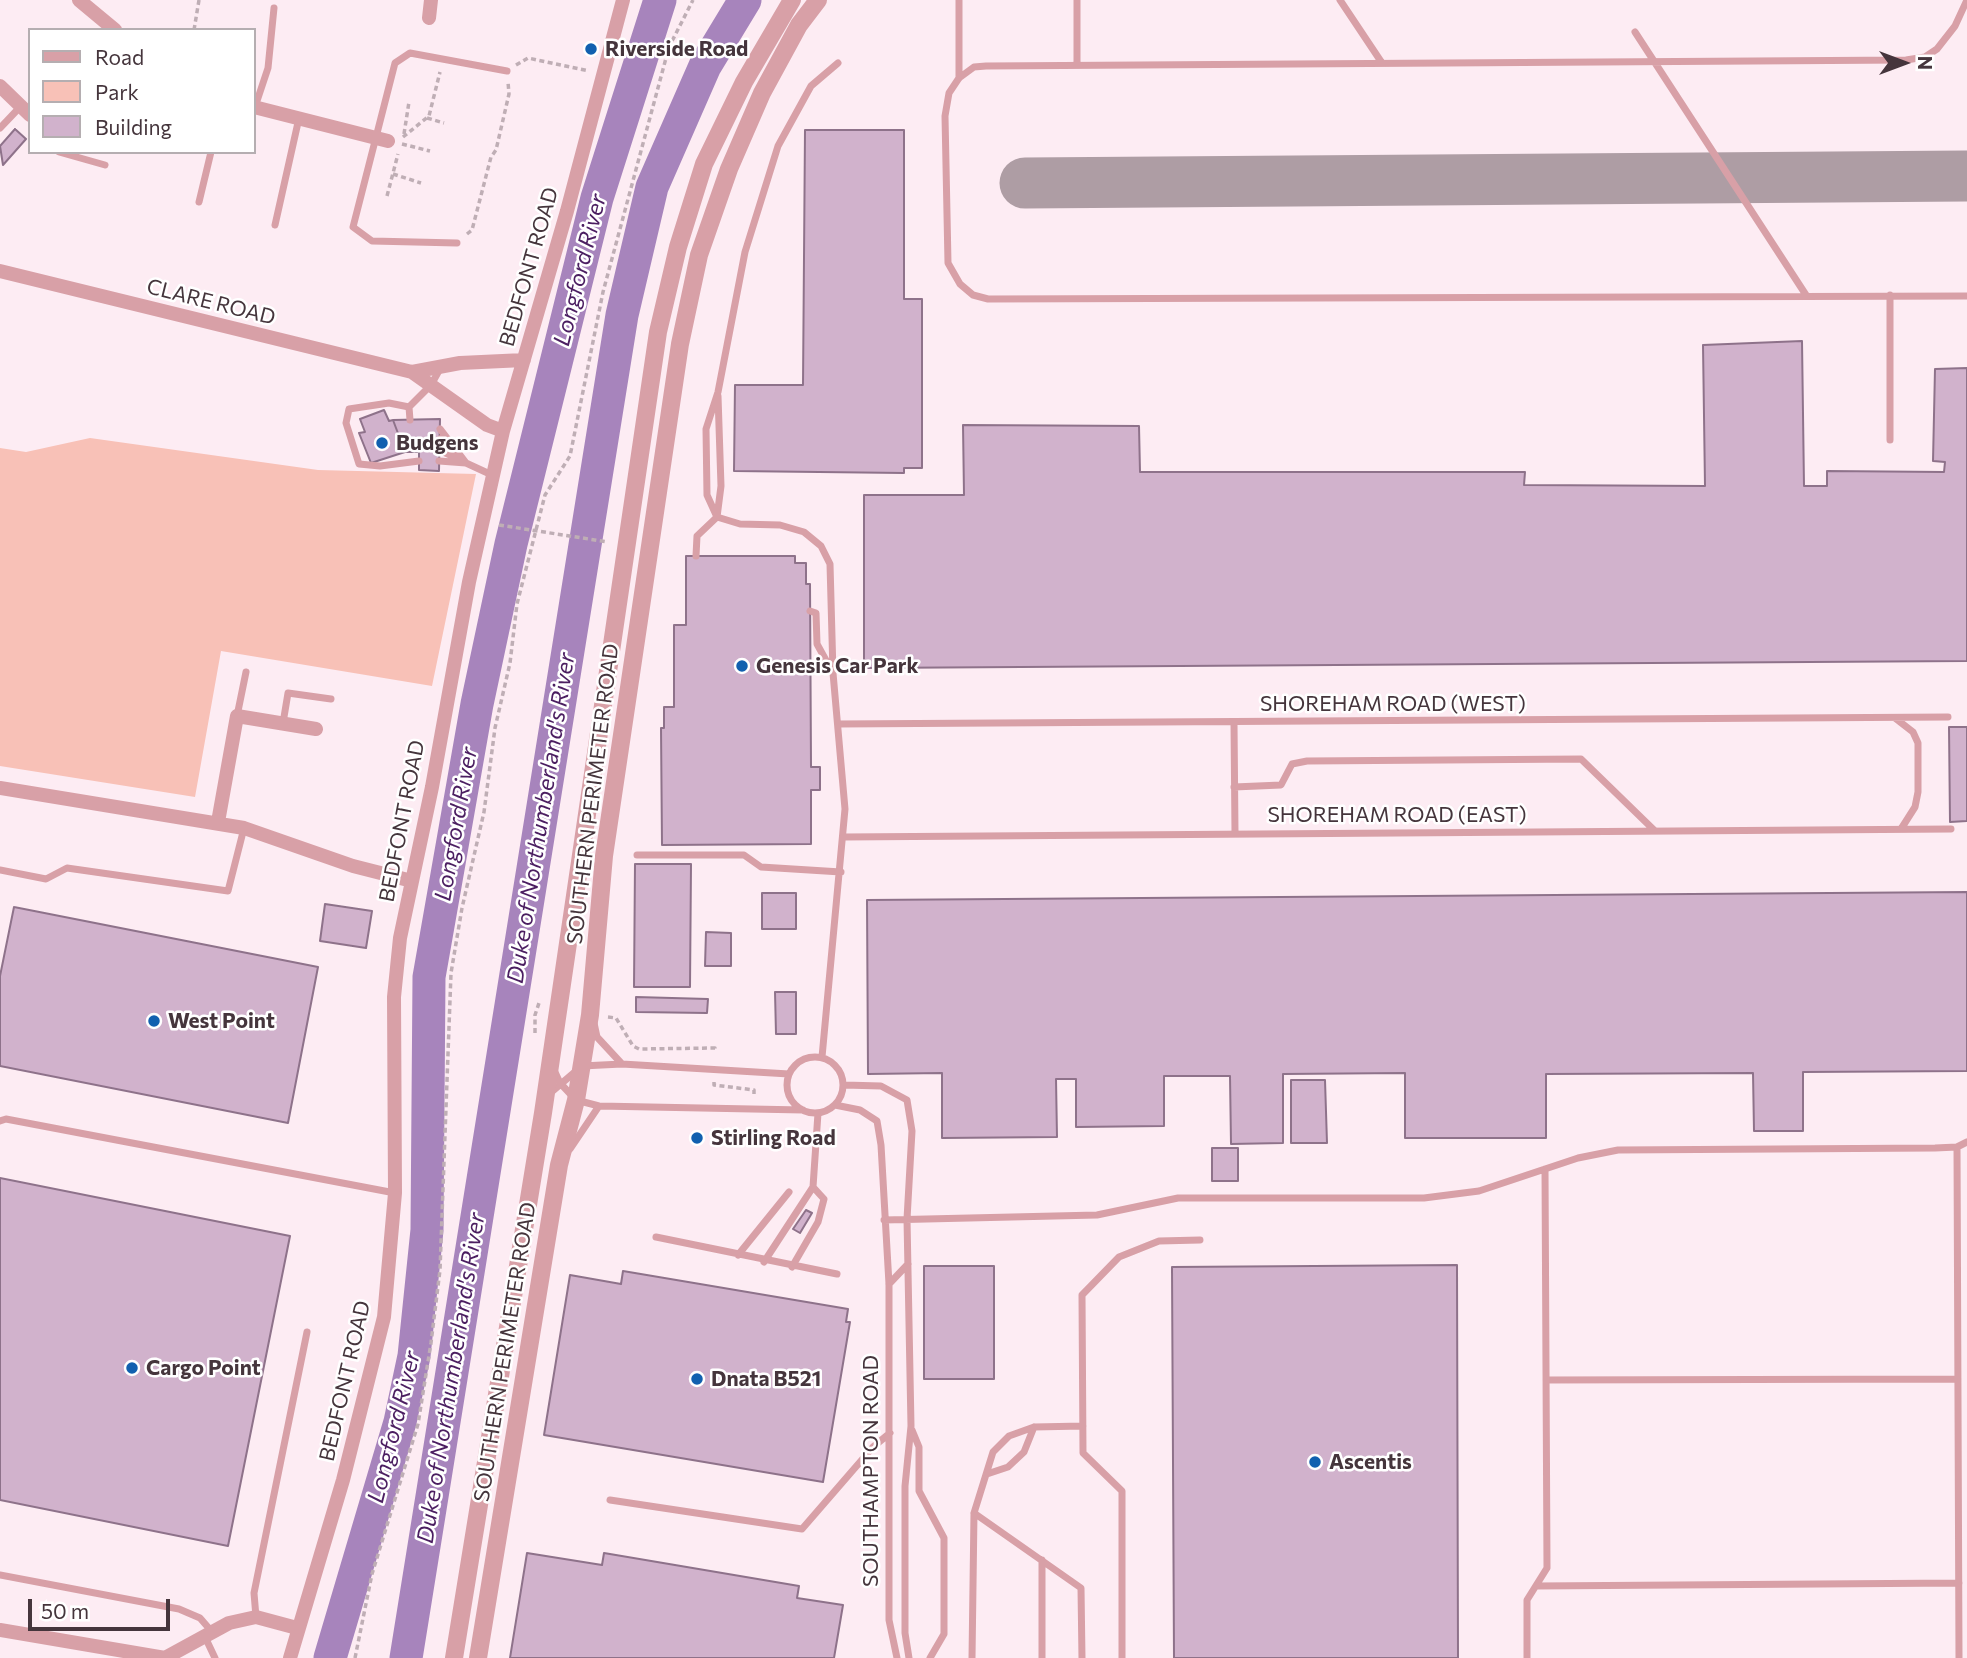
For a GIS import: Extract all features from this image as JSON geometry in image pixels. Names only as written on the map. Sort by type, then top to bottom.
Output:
[{"type":"street","points":[[79,0],[113,28]]},
{"type":"street","points":[[429,18],[431,0]]},
{"type":"street","name":"BEDFONT ROAD","points":[[290,1658],[376,1357],[389,1276],[395,1193],[394,997],[400,938],[469,582],[503,431],[567,211],[601,74],[623,0]]},
{"type":"street","name":"SOUTHERN PERIMETER ROAD","points":[[454,1658],[545,1100],[549,1058],[658,332],[678,247],[704,164],[744,82],[793,0]]},
{"type":"street","name":"SOUTHERN PERIMETER ROAD","points":[[478,1658],[559,1165],[576,1100],[592,1010],[606,843],[680,344],[699,255],[729,169],[762,93],[799,25],[818,0]]},
{"type":"street","points":[[0,86],[25,111]]},
{"type":"street","points":[[256,107],[388,141]]},
{"type":"street","name":"CLARE ROAD","points":[[0,271],[412,372],[487,425],[503,431]]},
{"type":"street","name":"CLARE ROAD","points":[[412,372],[442,366],[524,360]]},
{"type":"street","points":[[218,822],[237,716],[316,729]]},
{"type":"street","points":[[0,788],[218,822],[244,828],[353,866],[412,881]]},
{"type":"street","points":[[0,1630],[165,1658],[229,1623],[257,1617],[297,1628]]},
{"type":"lane","points":[[959,0],[959,78]]},
{"type":"lane","points":[[1077,0],[1077,64]]},
{"type":"lane","points":[[1340,0],[1382,63]]},
{"type":"lane","points":[[1967,0],[1947,38],[1925,57],[1906,60],[986,66],[974,67],[959,78],[949,93],[946,104],[948,263],[966,290],[988,299],[1967,296]]},
{"type":"lane","points":[[256,101],[268,68],[274,8]]},
{"type":"lane","points":[[1635,32],[1806,295]]},
{"type":"lane","points":[[457,243],[372,241],[353,227],[388,141],[395,63],[410,54],[508,71]]},
{"type":"lane","points":[[717,517],[708,495],[706,429],[718,392],[745,252],[778,146],[811,86],[838,63]]},
{"type":"lane","points":[[0,128],[25,111]]},
{"type":"lane","points":[[275,225],[299,118]]},
{"type":"lane","points":[[66,154],[105,165]]},
{"type":"lane","points":[[199,202],[211,154]]},
{"type":"lane","points":[[1890,295],[1891,440]]},
{"type":"lane","points":[[410,419],[409,407],[431,385],[442,366]]},
{"type":"lane","points":[[696,556],[697,536],[717,517],[721,486],[718,392]]},
{"type":"lane","points":[[409,407],[389,403],[349,409],[346,423],[359,464],[366,467],[419,461]]},
{"type":"lane","points":[[440,429],[466,463]]},
{"type":"lane","points":[[440,439],[466,463]]},
{"type":"lane","points":[[439,450],[493,475]]},
{"type":"lane","points":[[439,461],[466,463]]},
{"type":"lane","points":[[717,517],[740,524],[795,528],[813,538],[830,564],[833,673],[844,790],[844,837],[822,1057]]},
{"type":"lane","points":[[810,611],[816,613],[817,644],[833,673]]},
{"type":"lane","points":[[237,716],[246,672]]},
{"type":"lane","points":[[283,723],[288,693],[331,699]]},
{"type":"lane","name":"SHOREHAM ROAD (WEST)","points":[[838,724],[1948,717]]},
{"type":"lane","points":[[1895,718],[1913,732],[1918,743],[1918,792],[1915,807],[1901,829]]},
{"type":"lane","points":[[1234,722],[1235,833]]},
{"type":"lane","points":[[1234,787],[1281,785],[1292,764],[1307,761],[1581,759],[1655,831]]},
{"type":"lane","points":[[0,870],[46,879],[68,869],[228,891],[244,828]]},
{"type":"lane","name":"SHOREHAM ROAD (EAST)","points":[[844,837],[1951,829]]},
{"type":"lane","points":[[637,855],[744,855],[761,867],[841,872]]},
{"type":"lane","points":[[592,1010],[597,1037],[622,1064]]},
{"type":"lane","points":[[549,1058],[560,1083],[576,1100],[599,1106],[803,1110],[818,1113],[835,1105],[844,1086],[838,1068],[822,1057],[804,1059],[789,1074],[788,1092],[794,1104],[803,1110]]},
{"type":"lane","points":[[545,1100],[560,1083],[582,1066],[622,1064],[789,1074]]},
{"type":"lane","name":"SOUTHAMPTON ROAD","points":[[844,1086],[881,1086],[907,1100],[912,1131],[907,1219],[911,1426],[905,1498],[905,1633],[909,1658]]},
{"type":"lane","name":"SOUTHAMPTON ROAD","points":[[835,1105],[860,1110],[877,1121],[889,1284],[889,1627],[897,1658]]},
{"type":"lane","points":[[559,1165],[599,1106]]},
{"type":"lane","points":[[764,1262],[813,1187],[818,1113]]},
{"type":"lane","points":[[0,1121],[20,1121],[395,1193]]},
{"type":"lane","points":[[884,1220],[1097,1215],[1178,1198],[1424,1198],[1479,1191],[1578,1158],[1618,1150],[1956,1147],[1967,1142]]},
{"type":"lane","points":[[1956,1147],[1959,1658]]},
{"type":"lane","points":[[1527,1658],[1527,1600],[1547,1568],[1545,1169]]},
{"type":"lane","points":[[792,1267],[818,1222],[824,1199],[813,1187]]},
{"type":"lane","points":[[738,1255],[789,1192]]},
{"type":"lane","points":[[656,1237],[764,1262],[837,1274]]},
{"type":"lane","points":[[1122,1658],[1122,1491],[1083,1453],[1082,1295],[1119,1257],[1159,1241],[1200,1240]]},
{"type":"lane","points":[[889,1284],[908,1264]]},
{"type":"lane","points":[[257,1617],[254,1593],[307,1332]]},
{"type":"lane","points":[[1546,1380],[1958,1379]]},
{"type":"lane","name":"SOUTHAMPTON ROAD","points":[[911,1426],[919,1447],[919,1491],[944,1538],[944,1633],[930,1658]]},
{"type":"lane","points":[[972,1658],[974,1513],[993,1451],[1009,1436],[1034,1427],[1083,1426]]},
{"type":"lane","points":[[986,1474],[1008,1468],[1024,1451],[1034,1427]]},
{"type":"lane","points":[[610,1500],[802,1529],[873,1447],[890,1433]]},
{"type":"lane","points":[[974,1513],[1081,1588],[1082,1658]]},
{"type":"lane","points":[[1042,1560],[1042,1658]]},
{"type":"lane","points":[[0,1575],[179,1609],[200,1618],[209,1636],[215,1658]]},
{"type":"lane","points":[[1536,1586],[1959,1583]]},
{"type":"path","points":[[194,28],[199,0]]},
{"type":"path","points":[[355,1658],[372,1574],[418,1424],[440,1270],[452,973],[462,908],[484,812],[495,728],[510,663],[517,604],[545,495],[570,456],[603,292],[669,47],[693,0]]},
{"type":"path","points":[[457,243],[472,230],[491,157],[496,150],[509,94],[508,71],[528,58],[601,74]]},
{"type":"path","points":[[388,141],[404,134],[426,118],[444,59]]},
{"type":"path","points":[[404,134],[410,102]]},
{"type":"path","points":[[426,118],[444,123]]},
{"type":"path","points":[[388,141],[430,151]]},
{"type":"path","points":[[387,196],[393,174],[388,141]]},
{"type":"path","points":[[393,174],[421,183]]},
{"type":"path","points":[[496,524],[605,542]]},
{"type":"path","points":[[592,1010],[616,1018],[633,1046],[639,1049],[715,1048],[715,1052]]},
{"type":"path","points":[[535,1015],[555,1018]]},
{"type":"path","points":[[714,1080],[714,1085],[754,1090],[754,1094]]},
{"type":"green space","points":[[90,438],[318,470],[476,474],[432,686],[221,651],[195,797],[0,766],[0,448],[26,452]]},
{"type":"building","points":[[15,129],[26,139],[3,165],[0,146]]},
{"type":"building","points":[[805,130],[904,130],[904,299],[922,299],[922,468],[904,468],[904,473],[734,471],[735,385],[803,385]]},
{"type":"building","points":[[1802,341],[1804,486],[1827,486],[1827,471],[1944,472],[1945,462],[1933,461],[1935,369],[1967,368],[1967,661],[864,668],[864,495],[964,495],[963,425],[1139,426],[1140,472],[1525,472],[1524,485],[1705,486],[1703,345]]},
{"type":"building","name":"Budgens","points":[[384,410],[389,421],[393,420],[405,452],[371,463],[359,433],[365,432],[360,419]]},
{"type":"building","points":[[440,419],[439,471],[419,470],[419,452],[405,452],[393,420]]},
{"type":"building","name":"Genesis Car Park","points":[[686,556],[795,556],[795,563],[806,563],[806,584],[810,584],[811,767],[820,767],[820,790],[811,790],[811,844],[662,845],[661,728],[664,728],[664,707],[674,707],[674,625],[686,625]]},
{"type":"building","points":[[1949,727],[1967,727],[1967,821],[1950,822]]},
{"type":"building","points":[[635,864],[691,864],[690,987],[634,987]]},
{"type":"building","points":[[1967,892],[1967,1071],[1803,1072],[1803,1131],[1754,1131],[1753,1073],[1546,1074],[1546,1138],[1405,1138],[1405,1073],[1283,1074],[1283,1143],[1231,1144],[1230,1076],[1164,1076],[1164,1126],[1076,1127],[1076,1079],[1056,1079],[1057,1137],[942,1138],[942,1073],[868,1074],[867,900]]},
{"type":"building","points":[[762,893],[796,893],[796,929],[762,929]]},
{"type":"building","points":[[325,904],[372,911],[366,948],[320,941]]},
{"type":"building","name":"West Point","points":[[14,907],[318,967],[288,1123],[0,1066],[0,976]]},
{"type":"building","points":[[706,932],[731,933],[731,966],[705,966]]},
{"type":"building","points":[[775,992],[796,992],[796,1034],[776,1034]]},
{"type":"building","points":[[636,997],[708,999],[707,1013],[636,1012]]},
{"type":"building","points":[[1291,1080],[1325,1080],[1327,1143],[1291,1143]]},
{"type":"building","points":[[1212,1148],[1238,1148],[1238,1181],[1212,1181]]},
{"type":"building","name":"Cargo Point","points":[[0,1178],[290,1236],[228,1546],[0,1500]]},
{"type":"building","points":[[806,1210],[812,1213],[800,1233],[793,1229]]},
{"type":"building","name":"Ascentis","points":[[1457,1265],[1458,1658],[1174,1658],[1172,1267]]},
{"type":"building","points":[[924,1266],[994,1266],[994,1379],[924,1379]]},
{"type":"building","name":"Dnata B521","points":[[623,1271],[848,1309],[846,1322],[850,1322],[823,1482],[544,1435],[570,1275],[621,1284]]},
{"type":"building","points":[[527,1553],[602,1565],[604,1553],[799,1586],[797,1598],[843,1605],[834,1658],[510,1658]]},
{"type":"waterway","name":"Longford River","points":[[330,1658],[400,1422],[414,1356],[427,1230],[429,977],[477,704],[511,544],[597,198],[660,0]]},
{"type":"waterway","name":"Duke of Northumberland's River","points":[[406,1658],[622,315],[652,187],[705,66],[745,0]]},
{"type":"taxiway","points":[[1025,183],[1967,176]]},
{"type":"place","name":"Riverside Road","points":[[591,49]]},
{"type":"place","name":"Budgens","points":[[382,443]]},
{"type":"place","name":"Genesis Car Park","points":[[742,666]]},
{"type":"place","name":"West Point","points":[[154,1021]]},
{"type":"place","name":"Stirling Road","points":[[697,1138]]},
{"type":"place","name":"Cargo Point","points":[[132,1368]]},
{"type":"place","name":"Dnata B521","points":[[697,1379]]},
{"type":"place","name":"Ascentis","points":[[1315,1462]]}]
